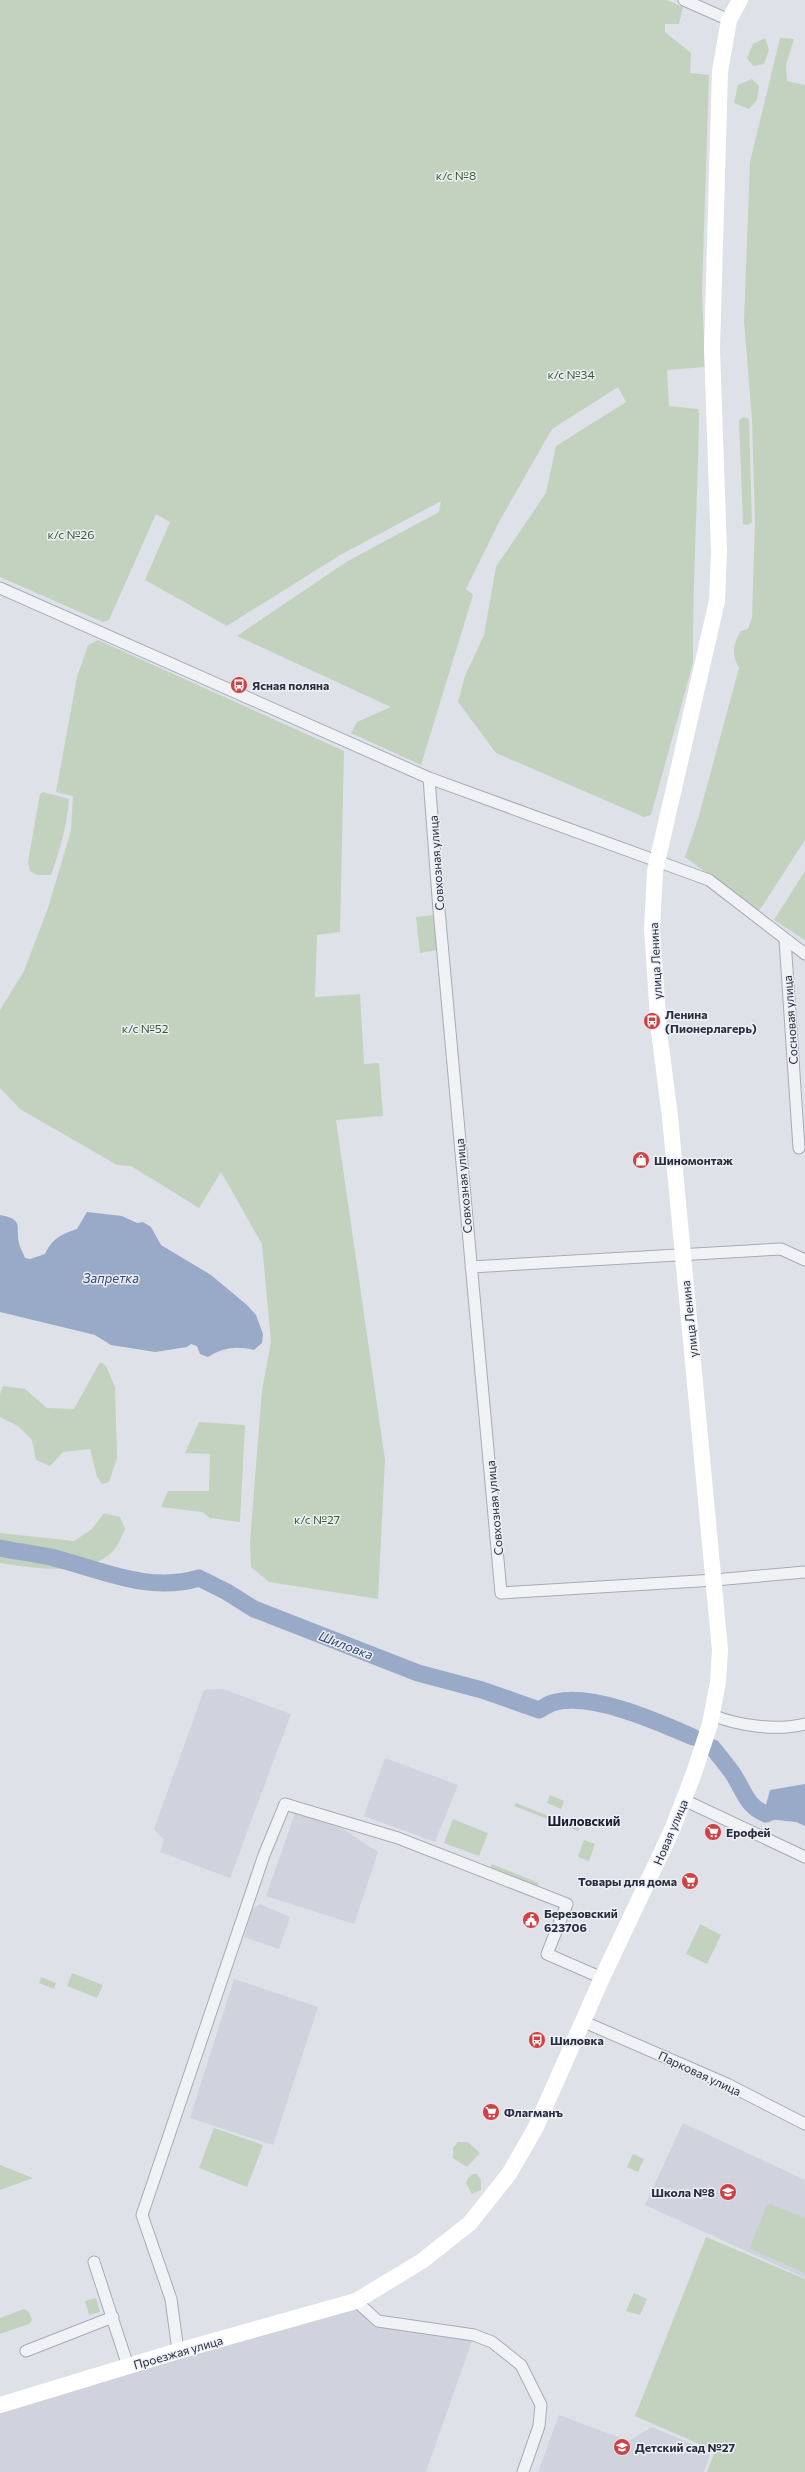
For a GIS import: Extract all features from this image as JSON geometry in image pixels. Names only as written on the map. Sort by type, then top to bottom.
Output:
[{"type":"street","points":[[684,0],[729,20]]},
{"type":"street","name":"улица Ленина","points":[[694,1773],[711,1719],[720,1650],[715,1580],[670,1117],[659,1031],[652,929],[656,862],[717,601],[719,552],[712,370],[713,273],[720,71],[729,20],[740,0]]},
{"type":"street","points":[[0,588],[132,645],[429,778],[656,862],[709,880],[805,954]]},
{"type":"street","name":"Совхозная улица","points":[[429,778],[501,1593],[715,1580]]},
{"type":"street","name":"Сосновая улица","points":[[785,940],[799,1148]]},
{"type":"street","points":[[471,1267],[781,1249],[805,1260]]},
{"type":"street","points":[[715,1580],[805,1572]]},
{"type":"street","points":[[711,1719],[791,1728],[805,1724]]},
{"type":"street","name":"Новая улица","points":[[588,2023],[602,1978],[646,1887],[684,1800],[694,1773]]},
{"type":"street","points":[[684,1800],[805,1858]]},
{"type":"street","points":[[178,2351],[171,2299],[142,2215],[264,1855],[285,1804],[398,1838],[567,1904],[547,1954],[602,1978]]},
{"type":"street","name":"Парковая улица","points":[[588,2023],[727,2084],[805,2124]]},
{"type":"street","name":"Проезжая улица","points":[[0,2405],[178,2351],[356,2301],[422,2261],[470,2223],[488,2204],[513,2168],[536,2127],[588,2023]]},
{"type":"street","points":[[94,2262],[128,2366]]},
{"type":"street","points":[[356,2301],[378,2321],[474,2335],[492,2342],[522,2365],[541,2405],[539,2426],[522,2472]]},
{"type":"street","points":[[26,2351],[113,2317]]},
{"type":"shaded area","points":[[223,1689],[291,1714],[230,1878],[160,1852],[164,1840],[154,1829],[204,1690]]},
{"type":"shaded area","points":[[385,1758],[458,1785],[435,1842],[364,1816]]},
{"type":"shaded area","points":[[295,1813],[343,1829],[378,1852],[354,1924],[266,1896]]},
{"type":"shaded area","points":[[260,1904],[290,1917],[279,1949],[244,1937],[252,1909]]},
{"type":"shaded area","points":[[234,1979],[318,2007],[273,2145],[190,2118]]},
{"type":"shaded area","name":"Школа №8","points":[[683,2123],[805,2180],[805,2278],[645,2205]]},
{"type":"shaded area","points":[[356,2301],[378,2321],[474,2335],[426,2472],[0,2472],[0,2409]]},
{"type":"shaded area","name":"Детский сад №27","points":[[559,2415],[629,2441],[652,2427],[711,2452],[704,2472],[538,2472]]},
{"type":"green space","points":[[0,0],[667,0],[683,7],[679,24],[665,24],[665,32],[691,53],[690,73],[709,75],[702,291],[705,367],[667,370],[669,406],[698,409],[699,414],[693,663],[651,815],[644,817],[496,753],[458,702],[465,676],[484,635],[496,567],[546,493],[556,446],[626,402],[618,387],[552,429],[499,522],[466,589],[473,595],[421,765],[351,733],[357,722],[391,707],[237,636],[346,562],[439,512],[441,501],[342,554],[227,626],[145,580],[170,522],[156,514],[109,620],[103,622],[0,577]]},
{"type":"green space","points":[[765,38],[769,50],[764,64],[753,66],[747,58],[753,44]]},
{"type":"green space","points":[[780,38],[794,39],[786,65],[787,81],[805,85],[805,840],[759,911],[685,857],[698,819],[739,668],[734,654],[736,640],[741,631],[748,629],[752,617],[755,522],[752,420],[744,321],[750,162]]},
{"type":"green space","points":[[752,79],[759,86],[757,100],[749,109],[734,103],[738,85]]},
{"type":"green space","points":[[744,417],[749,419],[752,522],[748,525],[743,524],[739,420]]},
{"type":"green space","name":"к/с №52","points":[[98,640],[344,751],[340,932],[317,935],[315,997],[360,994],[364,1064],[379,1063],[383,1116],[336,1120],[385,1460],[378,1599],[269,1582],[251,1567],[250,1542],[262,1390],[271,1342],[262,1244],[221,1172],[199,1208],[131,1166],[117,1165],[20,1109],[0,1088],[0,1010],[24,971],[48,908],[71,830],[73,796],[56,792],[77,677],[88,645]]},
{"type":"green space","points":[[43,792],[69,799],[63,837],[51,875],[37,875],[30,871],[28,862],[40,794]]},
{"type":"green space","points":[[805,871],[805,940],[774,920]]},
{"type":"green space","points":[[433,915],[438,950],[420,953],[416,917]]},
{"type":"green space","points":[[100,1362],[106,1366],[115,1387],[117,1458],[109,1482],[102,1484],[97,1477],[90,1449],[63,1452],[50,1466],[36,1460],[32,1440],[18,1426],[0,1417],[0,1394],[3,1386],[25,1389],[47,1408],[74,1409]]},
{"type":"green space","points":[[199,1422],[245,1425],[240,1522],[210,1518],[202,1512],[161,1507],[168,1491],[209,1491],[210,1454],[185,1453]]},
{"type":"green space","points":[[104,1513],[120,1517],[125,1529],[115,1549],[104,1558],[91,1564],[60,1569],[0,1563],[0,1533],[74,1541],[92,1529]]},
{"type":"green space","points":[[550,1795],[564,1801],[561,1809],[547,1803]]},
{"type":"green space","points":[[516,1803],[579,1828],[578,1831],[514,1806]]},
{"type":"green space","points":[[453,1819],[488,1833],[479,1856],[444,1843]]},
{"type":"green space","points":[[584,1840],[595,1844],[589,1861],[578,1857]]},
{"type":"green space","points":[[492,1864],[539,1883],[537,1886],[490,1868]]},
{"type":"green space","points":[[700,1924],[721,1935],[707,1964],[686,1954]]},
{"type":"green space","points":[[72,1973],[103,1985],[97,1998],[67,1986]]},
{"type":"green space","points":[[41,1977],[56,1983],[54,1989],[39,1983]]},
{"type":"green space","points":[[214,2128],[263,2145],[247,2187],[199,2168]]},
{"type":"green space","points":[[458,2142],[468,2142],[480,2153],[467,2167],[453,2158],[453,2148]]},
{"type":"green space","points":[[633,2154],[644,2159],[638,2172],[627,2167]]},
{"type":"green space","points":[[0,2165],[33,2178],[0,2190]]},
{"type":"green space","points":[[473,2174],[477,2174],[481,2180],[481,2190],[472,2194],[466,2183],[468,2178]]},
{"type":"green space","points":[[770,2204],[805,2218],[805,2273],[751,2249],[751,2244],[766,2207]]},
{"type":"green space","points":[[706,2237],[805,2279],[805,2472],[707,2472],[715,2451],[635,2416]]},
{"type":"green space","points":[[634,2293],[647,2299],[640,2315],[626,2311]]},
{"type":"green space","points":[[96,2298],[100,2312],[89,2315],[85,2301]]},
{"type":"green space","points":[[24,2309],[29,2312],[32,2320],[29,2324],[0,2334],[0,2318]]},
{"type":"water","name":"Запретка","points":[[87,1212],[122,1216],[137,1223],[143,1222],[151,1227],[161,1245],[211,1275],[247,1305],[256,1315],[263,1334],[262,1343],[254,1350],[231,1348],[225,1349],[208,1357],[200,1354],[197,1346],[191,1344],[187,1347],[155,1352],[111,1345],[95,1335],[0,1312],[0,1215],[13,1219],[16,1222],[20,1247],[25,1258],[30,1259],[45,1254],[54,1241],[66,1233],[77,1229]]},
{"type":"water","points":[[805,1784],[805,1826],[796,1822],[767,1819],[746,1808],[747,1799],[758,1806],[766,1805],[770,1790]]},
{"type":"waterway","name":"Шиловка","points":[[0,1548],[51,1557],[127,1579],[145,1582],[181,1582],[199,1578],[227,1592],[254,1609],[418,1673],[482,1690],[539,1710],[547,1705],[571,1700],[607,1705],[626,1710],[693,1737]]},
{"type":"waterway","name":"Шиловка","points":[[713,1748],[731,1771],[745,1796],[759,1811],[766,1814],[777,1809],[805,1807]]},
{"type":"place","name":"Ясная поляна","points":[[239,685]]},
{"type":"place","name":"Ленина (Пионерлагерь)","points":[[652,1021]]},
{"type":"place","name":"Шиномонтаж","points":[[641,1160]]},
{"type":"place","name":"Ерофей","points":[[713,1832]]},
{"type":"place","name":"Товары для дома","points":[[690,1881]]},
{"type":"place","name":"Березовский 623706","points":[[531,1920]]},
{"type":"place","name":"Шиловка","points":[[537,2040]]},
{"type":"place","name":"Флагманъ","points":[[491,2112]]},
{"type":"place","name":"Школа №8","points":[[728,2192]]},
{"type":"place","name":"Детский сад №27","points":[[622,2447]]},
{"type":"district","name":"Шиловский","points":[[584,1821]]},
{"type":"park label","name":"к/с №8","points":[[456,175]]},
{"type":"park label","name":"к/с №34","points":[[571,374]]},
{"type":"park label","name":"к/с №26","points":[[71,534]]},
{"type":"park label","name":"к/с №27","points":[[317,1519]]}]
